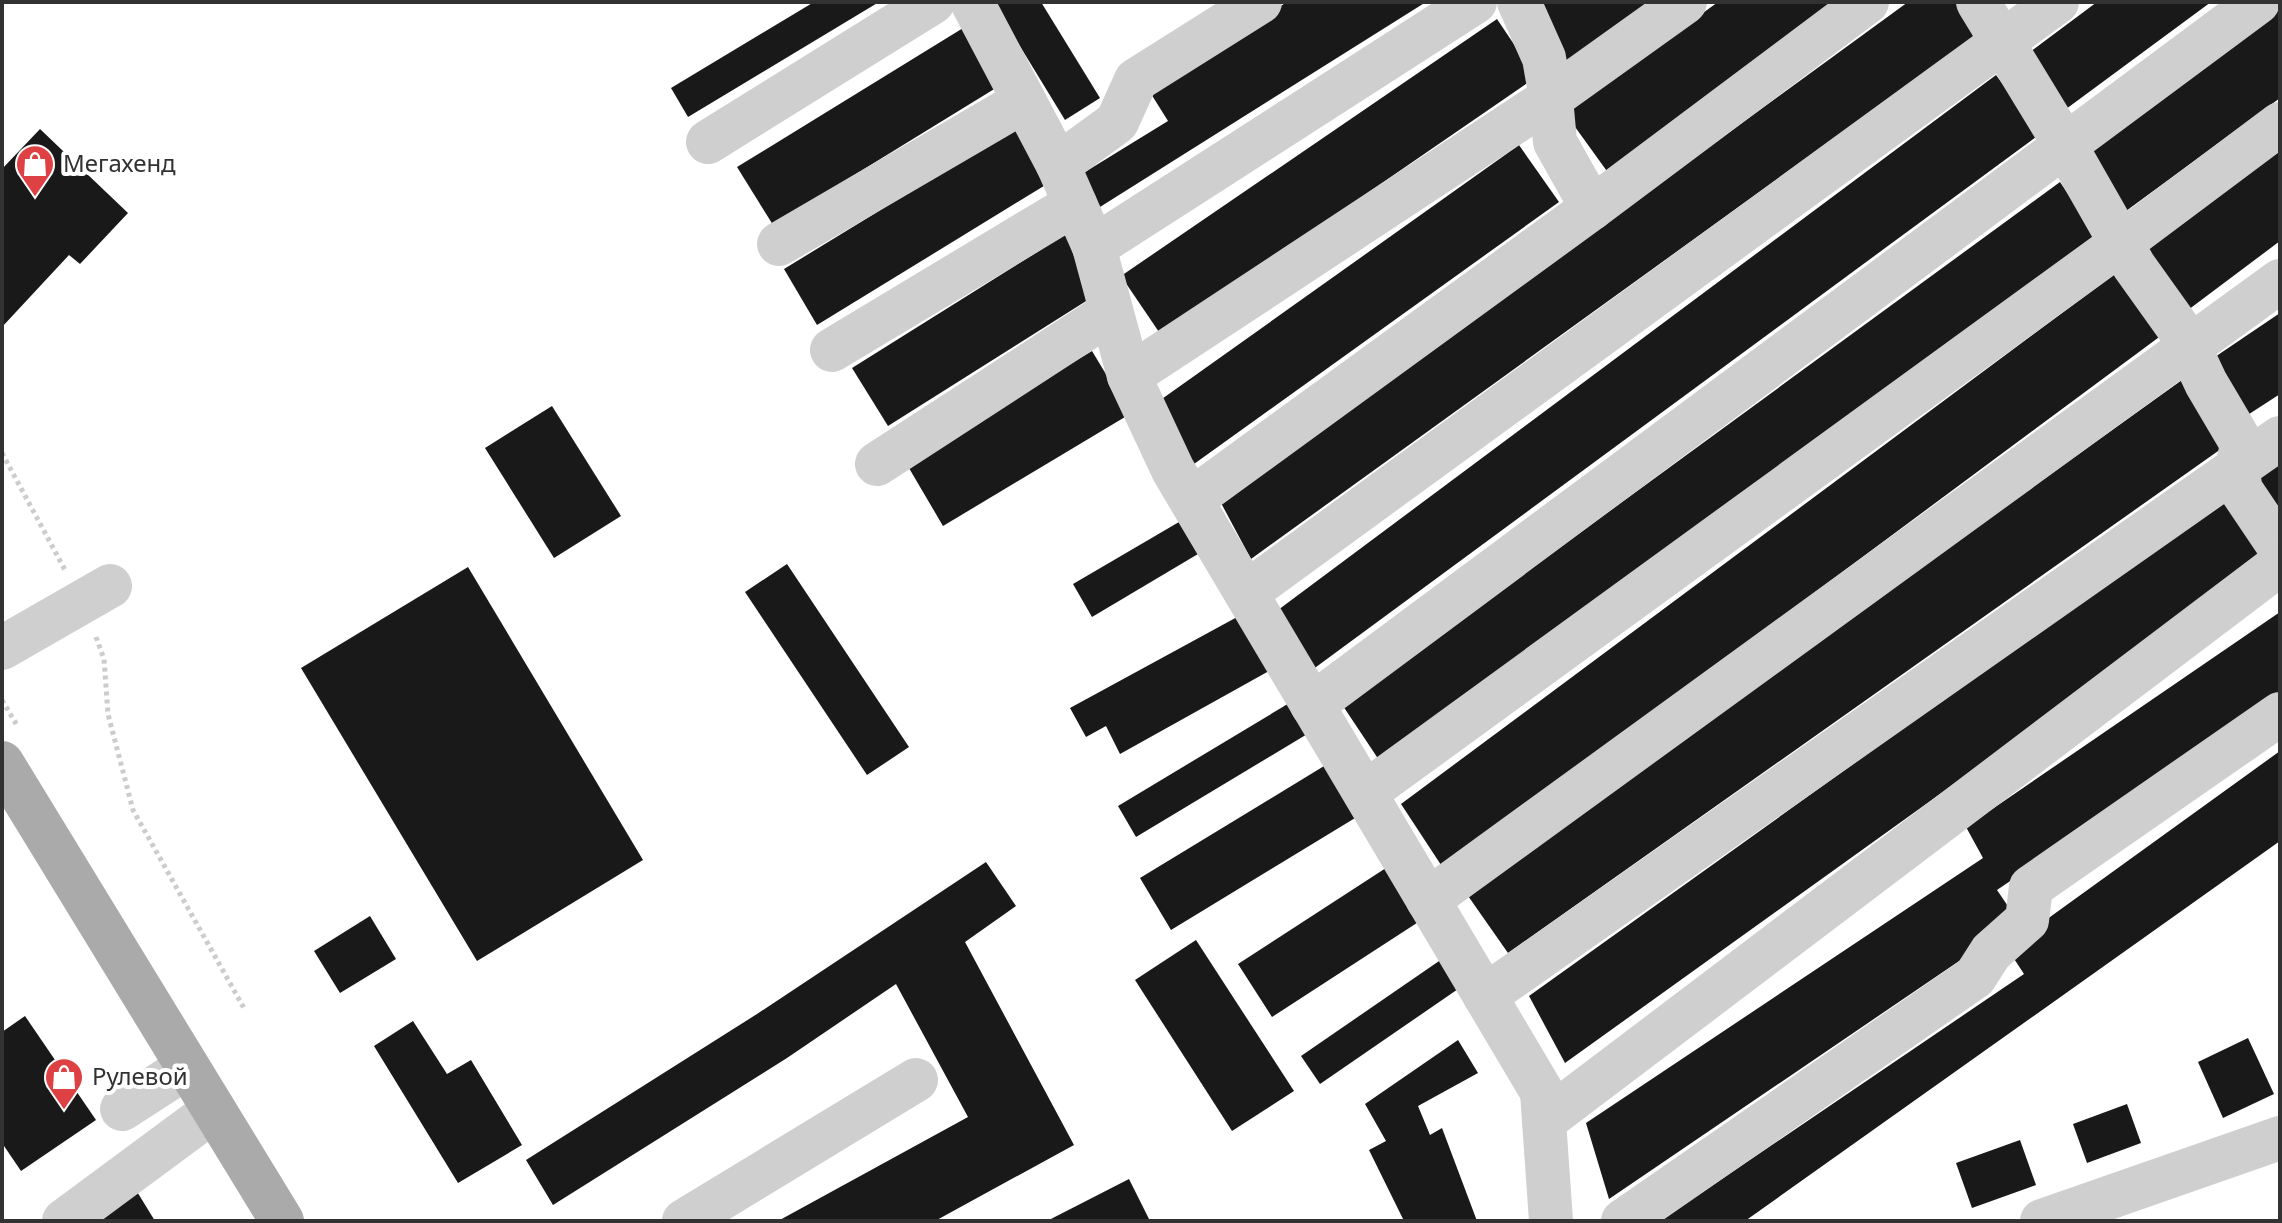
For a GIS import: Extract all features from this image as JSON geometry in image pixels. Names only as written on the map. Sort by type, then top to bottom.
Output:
[{"type":"main road","points":[[2,763],[282,1221]]},
{"type":"street","points":[[708,142],[933,2]]},
{"type":"street","points":[[972,2],[1066,185],[1094,247],[1129,376],[1173,470],[1542,1092],[1551,1221]]},
{"type":"street","points":[[832,350],[1066,185],[1117,122],[1136,80],[1260,2]]},
{"type":"street","points":[[1094,247],[1475,2]]},
{"type":"street","points":[[1519,2],[1544,58],[1555,142],[1592,208]]},
{"type":"street","points":[[1129,376],[1551,98],[1685,2]]},
{"type":"street","points":[[1191,500],[1592,208],[1867,2]]},
{"type":"street","points":[[1978,2],[2134,266],[2184,336],[2206,383],[2242,444],[2237,469],[2241,490],[2280,548]]},
{"type":"street","points":[[1246,593],[2057,2]]},
{"type":"street","points":[[1312,705],[2258,2]]},
{"type":"street","points":[[779,244],[1024,101]]},
{"type":"street","points":[[1365,793],[2280,124]]},
{"type":"street","points":[[1428,900],[2280,281]]},
{"type":"street","points":[[877,464],[1111,312]]},
{"type":"street","points":[[1485,996],[2280,438]]},
{"type":"street","points":[[1544,1121],[2280,564]]},
{"type":"street","points":[[2,648],[96,594]]},
{"type":"street","points":[[1623,1221],[1975,977],[1991,952],[2027,920],[2031,887],[2280,714]]},
{"type":"street","points":[[122,1109],[187,1067]]},
{"type":"street","points":[[684,1221],[916,1080]]},
{"type":"street","points":[[64,1221],[214,1110]]},
{"type":"street","points":[[2042,1221],[2280,1138]]},
{"type":"path","points":[[2,453],[96,594],[108,714],[133,810],[245,1010]]},
{"type":"building","points":[[814,2],[879,2],[688,117],[671,88]]},
{"type":"building","points":[[993,2],[1041,2],[1100,98],[1065,120]]},
{"type":"building","points":[[1287,2],[1426,2],[1092,212],[1072,180],[1168,121],[1148,89]]},
{"type":"building","points":[[1536,2],[1657,2],[1565,64]]},
{"type":"building","points":[[1718,2],[1846,2],[1609,174],[1565,113]]},
{"type":"building","points":[[1908,2],[1957,2],[1978,34],[1251,559],[1221,503]]},
{"type":"building","points":[[2097,2],[2211,2],[2062,112],[2022,58]]},
{"type":"building","points":[[2280,8],[2280,98],[2126,211],[2083,153]]},
{"type":"building","points":[[1497,19],[1536,77],[1161,335],[1121,276]]},
{"type":"building","points":[[968,25],[1004,83],[773,225],[737,167]]},
{"type":"building","points":[[1996,75],[2040,134],[1312,670],[1274,613]]},
{"type":"building","points":[[1018,126],[1052,181],[817,325],[784,269]]},
{"type":"building","points":[[40,129],[128,213],[80,264],[69,255],[2,327],[2,169]]},
{"type":"building","points":[[2280,142],[2280,241],[2184,313],[2137,250]]},
{"type":"building","points":[[1519,145],[1559,202],[1194,464],[1152,406]]},
{"type":"building","points":[[2060,182],[2097,237],[1381,763],[1343,706]]},
{"type":"building","points":[[1066,234],[1102,291],[888,426],[852,368]]},
{"type":"building","points":[[2124,267],[2170,329],[1443,868],[1401,804]]},
{"type":"building","points":[[2280,313],[2280,394],[2243,418],[2206,363]]},
{"type":"building","points":[[1092,351],[1130,414],[943,526],[906,463]]},
{"type":"building","points":[[2182,380],[2228,444],[1508,953],[1466,893]]},
{"type":"building","points":[[552,406],[621,516],[554,558],[485,448]]},
{"type":"building","points":[[2280,455],[2280,523],[2248,477]]},
{"type":"building","points":[[2232,493],[2276,553],[1565,1063],[1529,996]]},
{"type":"building","points":[[1179,522],[1198,554],[1092,617],[1073,584]]},
{"type":"building","points":[[787,564],[909,747],[867,775],[745,592]]},
{"type":"building","points":[[468,567],[643,860],[477,961],[301,668]]},
{"type":"building","points":[[2280,612],[2280,696],[1997,890],[2018,921],[1609,1199],[1586,1123],[1983,858],[1966,827]]},
{"type":"building","points":[[1239,616],[1269,671],[1120,754],[1106,726],[1086,737],[1070,708]]},
{"type":"building","points":[[1291,702],[1309,733],[1136,837],[1118,806]]},
{"type":"building","points":[[2280,751],[2280,841],[1745,1221],[1660,1221],[2024,974],[2007,948]]},
{"type":"building","points":[[1329,763],[1360,815],[1171,930],[1140,878]]},
{"type":"building","points":[[986,862],[1016,906],[965,942],[1074,1145],[935,1221],[778,1221],[968,1117],[896,984],[787,1058],[553,1205],[526,1160],[757,1014]]},
{"type":"building","points":[[1389,866],[1423,919],[1272,1017],[1238,964]]},
{"type":"building","points":[[370,916],[396,959],[340,993],[314,951]]},
{"type":"building","points":[[1196,940],[1294,1091],[1232,1131],[1135,980]]},
{"type":"building","points":[[1442,959],[1461,987],[1320,1084],[1301,1056]]},
{"type":"building","points":[[25,1016],[96,1120],[21,1171],[2,1143],[2,1032]]},
{"type":"building","points":[[413,1021],[447,1074],[471,1060],[522,1145],[458,1183],[374,1046]]},
{"type":"building","points":[[2248,1038],[2274,1094],[2223,1118],[2198,1062]]},
{"type":"building","points":[[1458,1040],[1478,1073],[1418,1106],[1430,1135],[1442,1128],[1477,1221],[1404,1221],[1369,1150],[1386,1141],[1365,1104]]},
{"type":"building","points":[[2127,1104],[2141,1143],[2087,1163],[2073,1124]]},
{"type":"building","points":[[2020,1140],[2036,1185],[1972,1208],[1956,1163]]},
{"type":"building","points":[[1129,1179],[1149,1219],[1047,1221]]},
{"type":"building","points":[[136,1190],[155,1221],[87,1221]]},
{"type":"place","name":"Мегахенд","points":[[35,198]]},
{"type":"place","name":"Рулевой","points":[[64,1111]]}]
